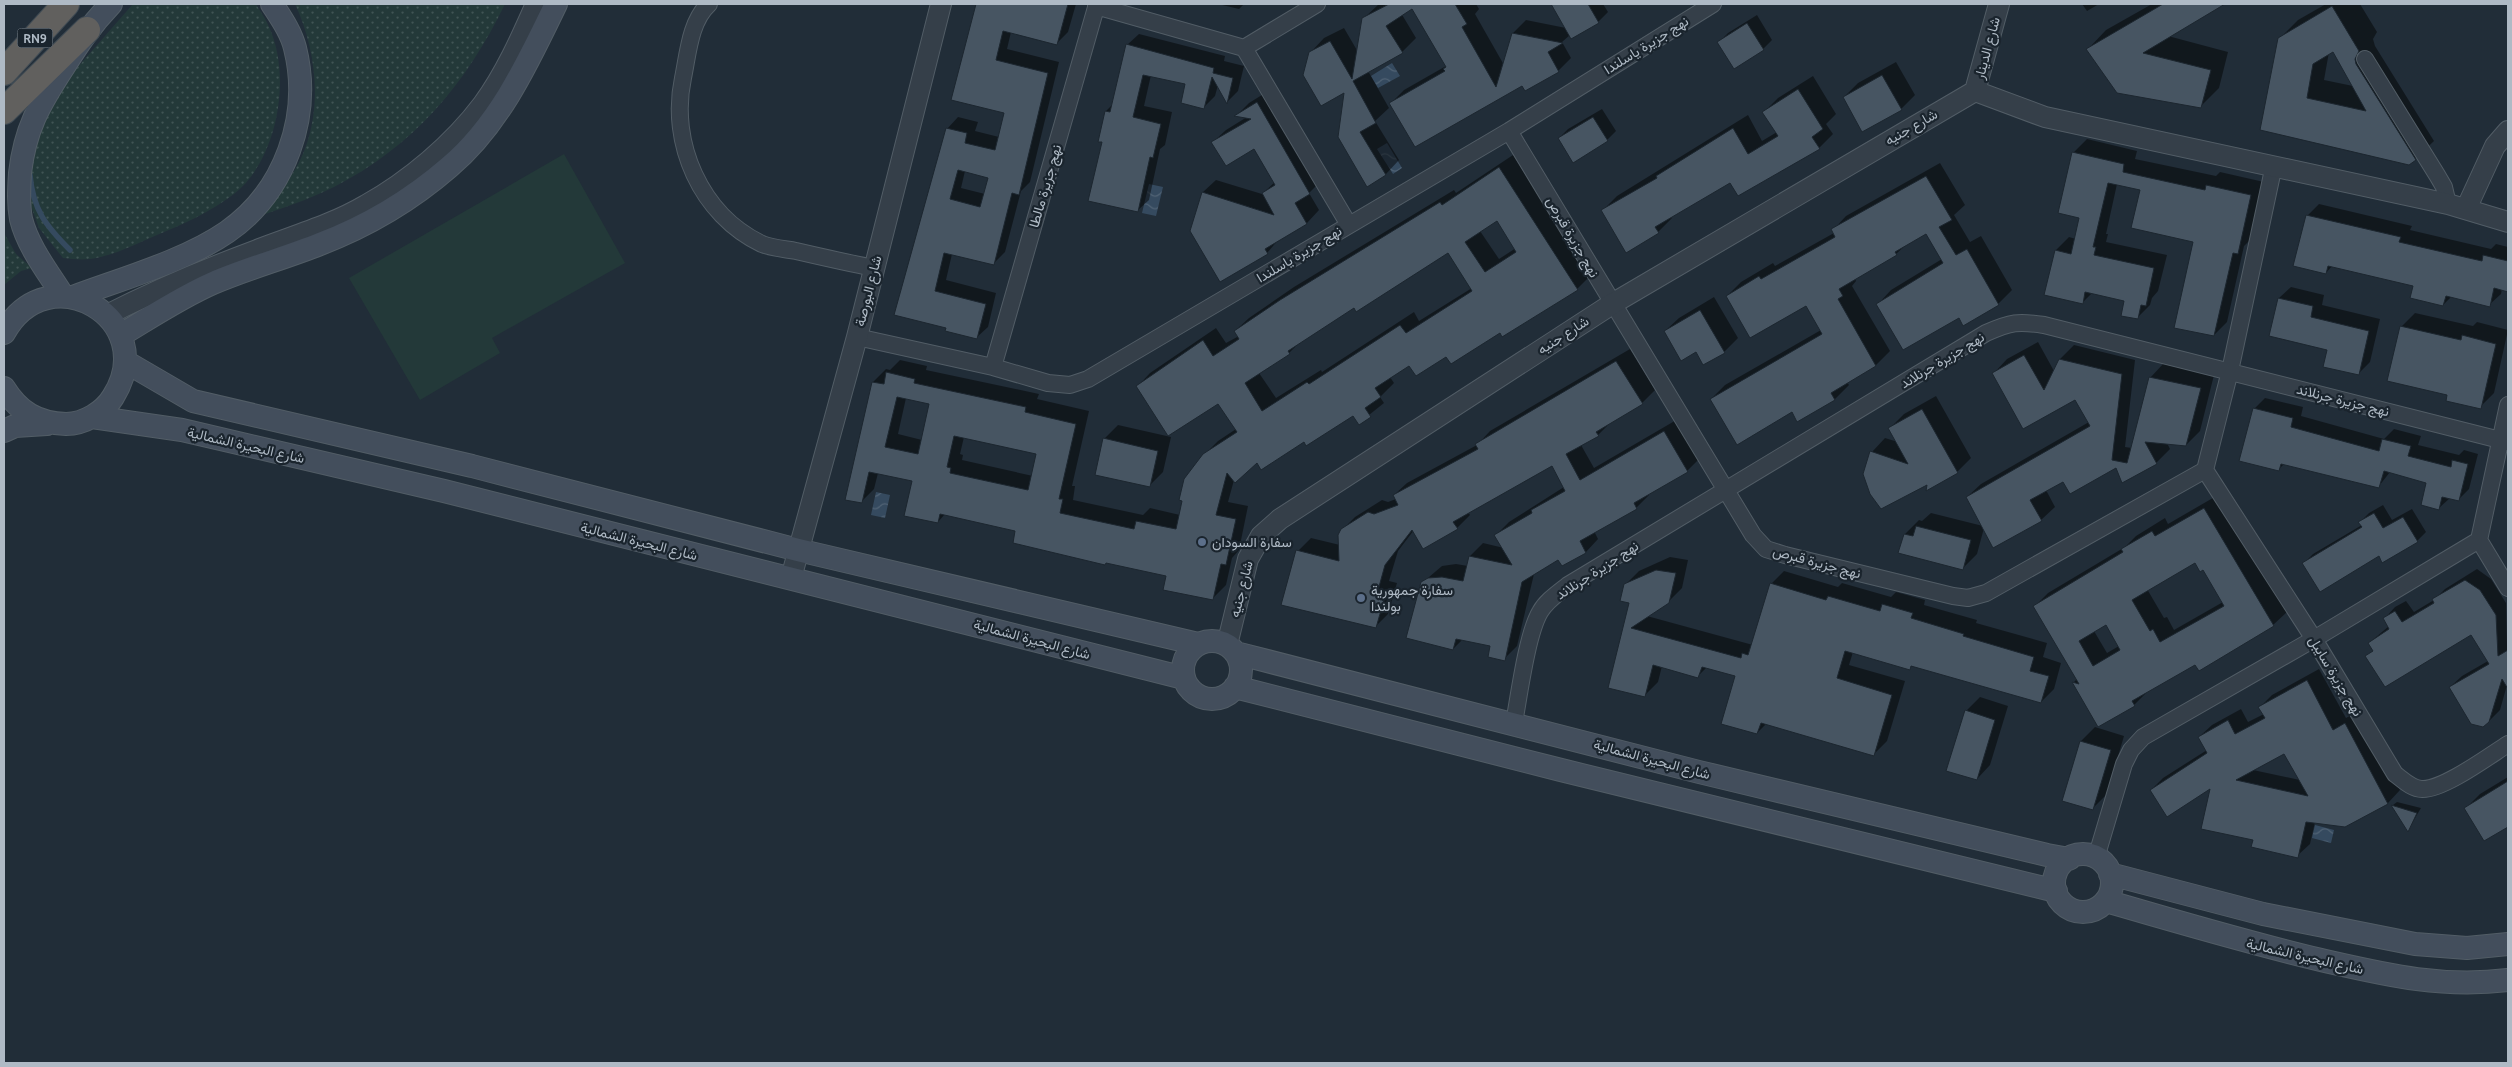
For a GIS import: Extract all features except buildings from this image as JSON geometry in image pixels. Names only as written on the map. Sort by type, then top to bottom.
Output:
[{"type":"highway","name":"RN9","points":[[4,72],[66,4]]},
{"type":"highway","points":[[4,111],[87,30]]},
{"type":"main road","points":[[4,431],[15,426],[49,423],[71,424],[92,417],[110,403],[122,384],[126,362],[121,335],[107,315],[92,303],[68,296],[29,240],[22,220],[18,196],[23,149],[30,126],[42,99],[87,30],[111,4]]},
{"type":"main road","points":[[4,333],[11,320],[25,307],[43,298],[68,296],[173,260],[227,232],[262,201],[282,168],[298,115],[299,69],[294,46],[272,4]]},
{"type":"main road","points":[[121,335],[185,296],[214,282],[322,244],[374,220],[415,194],[450,166],[497,113],[528,62],[556,4]]},
{"type":"main road","points":[[126,362],[193,401],[472,466],[798,550],[1198,644],[1213,641],[1232,649],[1241,670],[1235,687],[1223,697],[1213,699],[1202,697],[1193,692],[1184,678],[1185,659],[1190,650],[1198,644]]},
{"type":"main road","points":[[4,388],[13,403],[30,416],[49,423]]},
{"type":"main road","name":"شارع البحيرة الشمالية","points":[[92,417],[182,430],[444,491],[1184,678]]},
{"type":"main road","name":"شارع البحيرة الشمالية","points":[[1232,649],[1838,806],[2069,859]]},
{"type":"main road","points":[[1235,687],[1629,787],[2056,892]]},
{"type":"main road","points":[[2103,866],[2112,888],[2106,901],[2094,910],[2078,912],[2064,905],[2056,892],[2057,873],[2062,864],[2078,855],[2103,866],[2263,914],[2415,944],[2467,948],[2508,944]]},
{"type":"main road","name":"شارع البحيرة الشمالية","points":[[2106,901],[2233,939],[2400,978],[2448,983],[2508,980]]},
{"type":"street","points":[[107,315],[202,271],[366,206],[409,176],[460,132],[483,103],[521,38],[536,4]]},
{"type":"street","points":[[709,4],[703,10],[692,35],[682,84],[679,129],[686,157],[703,190],[719,212],[739,231],[764,245],[874,268]]},
{"type":"street","name":"شارع البورصة","points":[[791,578],[857,337],[941,4]]},
{"type":"street","points":[[1244,48],[1317,4]]},
{"type":"street","name":"نهج جزيرة ياسلندا","points":[[857,337],[993,367],[1058,384],[1070,385],[1088,379],[1509,131],[1695,8],[1713,4]]},
{"type":"street","name":"شارع الدينار","points":[[1975,91],[1999,4]]},
{"type":"street","points":[[1096,5],[1244,48],[1349,225]]},
{"type":"street","name":"نهج جزيرة مالطا","points":[[993,367],[1096,5]]},
{"type":"street","points":[[2365,59],[2457,206]]},
{"type":"street","points":[[1975,91],[2045,117],[2457,206],[2508,222]]},
{"type":"street","name":"شارع جنيه","points":[[1232,649],[1248,559],[1261,536],[1316,494],[1612,304],[1975,91]]},
{"type":"street","name":"نهج جزيرة قبرص","points":[[1509,131],[1753,535],[1766,548],[1841,569],[1968,598],[1986,593],[2204,470]]},
{"type":"street","points":[[2457,206],[2495,146],[2508,131]]},
{"type":"street","points":[[2204,470],[2230,371],[2274,165]]},
{"type":"street","name":"نهج جزيرة جرنلاند","points":[[1514,723],[1532,633],[1540,612],[1552,598],[1568,586],[1986,333],[2020,321],[2044,325],[2230,371],[2504,441]]},
{"type":"street","points":[[2103,866],[2124,764],[2131,750],[2143,737],[2314,640],[2479,540],[2504,441],[2508,404]]},
{"type":"street","name":"نهج جزيرة سايبل","points":[[2204,470],[2314,640],[2395,774],[2408,784],[2421,789],[2438,787],[2508,744]]},
{"type":"street","points":[[2479,540],[2508,588]]},
{"type":"green space","points":[[133,4],[256,4],[265,18],[276,47],[280,92],[277,116],[261,160],[249,179],[225,200],[206,212],[124,249],[87,259],[63,258],[39,228],[22,182],[44,97],[76,69]]},
{"type":"green space","points":[[295,4],[505,4],[473,61],[435,110],[413,132],[363,171],[334,187],[245,221],[289,179],[301,159],[309,138],[315,93],[314,69],[310,47]]},
{"type":"green space","points":[[564,154],[625,263],[492,338],[500,353],[420,400],[349,278]]},
{"type":"green space","points":[[4,233],[16,254],[32,268],[21,271],[4,285]]},
{"type":"water","points":[[1392,63],[1400,76],[1378,88],[1371,76]]},
{"type":"water","points":[[1387,143],[1402,168],[1393,174],[1377,149]]},
{"type":"water","points":[[1149,184],[1163,187],[1156,216],[1142,213]]},
{"type":"water","points":[[876,492],[890,495],[885,518],[871,515]]},
{"type":"water","points":[[2315,825],[2334,830],[2331,843],[2312,838]]},
{"type":"waterway","points":[[30,175],[34,198],[42,217],[70,250]]},
{"type":"place","name":"سفارة السودان","points":[[1202,542]]},
{"type":"place","name":"سفارة جمهورية بولندا","points":[[1361,598]]}]
